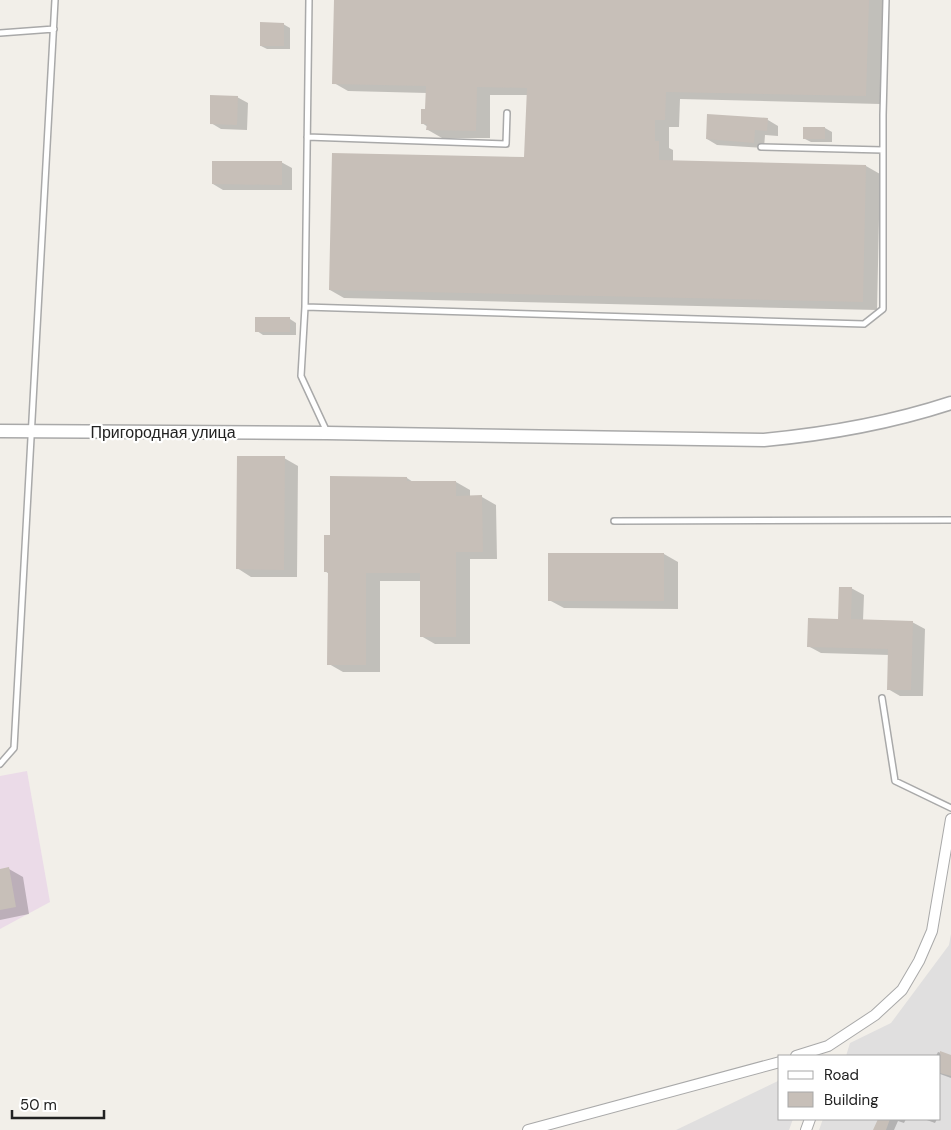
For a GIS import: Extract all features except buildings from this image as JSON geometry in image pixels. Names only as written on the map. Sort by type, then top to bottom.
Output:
[{"type":"street","name":"Пригородная улица","points":[[0,431],[327,433],[764,440],[815,435],[871,425],[951,402]]},
{"type":"street","points":[[802,1055],[827,1051],[875,1015],[902,990],[919,961],[932,931],[951,819]]},
{"type":"street","points":[[528,1130],[778,1063]]},
{"type":"lane","points":[[0,764],[14,748],[55,0]]},
{"type":"lane","points":[[309,0],[305,306],[301,376],[327,433]]},
{"type":"lane","points":[[305,306],[864,324],[883,309],[883,150],[886,0]]},
{"type":"lane","points":[[0,33],[54,29]]},
{"type":"lane","points":[[308,137],[506,144],[507,113]]},
{"type":"lane","points":[[761,147],[883,150]]},
{"type":"lane","points":[[614,520],[951,520]]},
{"type":"lane","points":[[882,698],[895,781],[951,808]]},
{"type":"shaded area","points":[[27,771],[50,902],[0,929],[0,776]]},
{"type":"shaded area","points":[[951,934],[951,1130],[819,1130],[823,1120],[941,1120],[941,1055],[846,1055],[850,1043],[891,1023],[949,945]]},
{"type":"shaded area","points":[[778,1081],[778,1120],[793,1120],[789,1130],[676,1130]]}]
